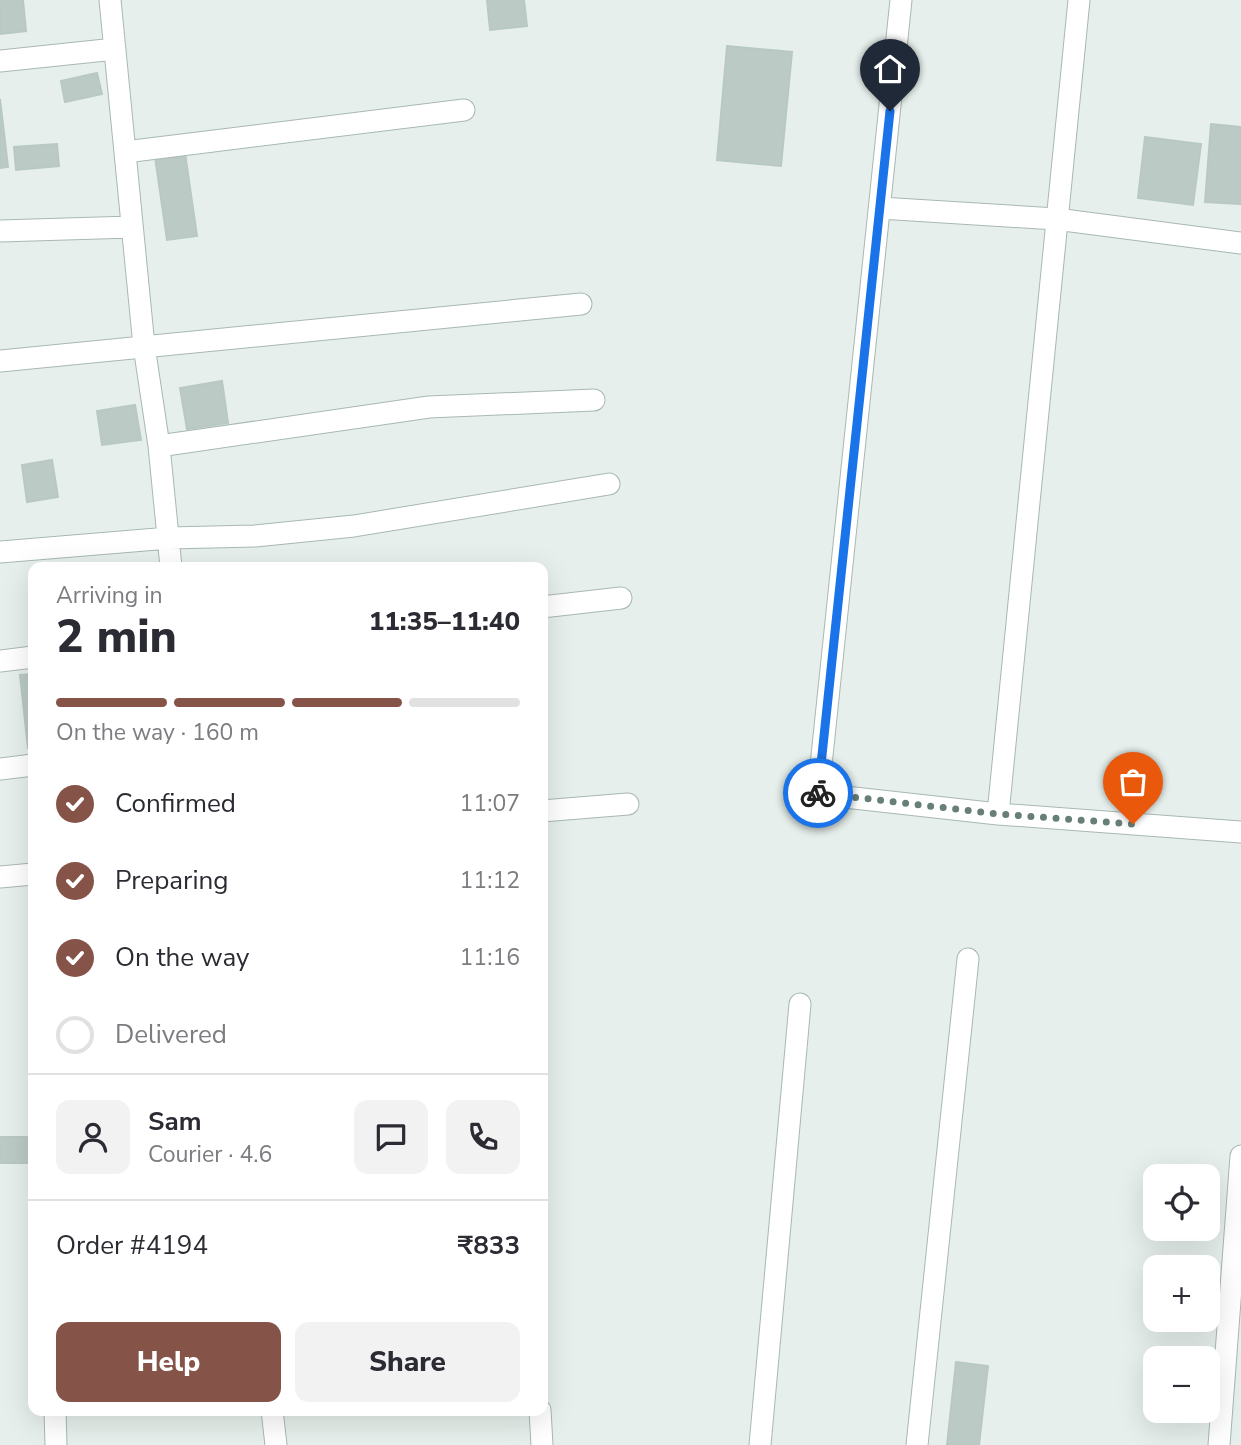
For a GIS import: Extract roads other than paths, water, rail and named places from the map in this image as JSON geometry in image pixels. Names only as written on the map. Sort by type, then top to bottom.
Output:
[{"type":"street","points":[[110,0],[144,346],[159,446],[171,562]]},
{"type":"street","points":[[901,0],[818,794],[998,814],[1241,832]]},
{"type":"street","points":[[998,814],[1079,0]]},
{"type":"street","points":[[0,61],[115,49]]},
{"type":"street","points":[[125,152],[464,110]]},
{"type":"street","points":[[880,208],[1056,219],[1241,243]]},
{"type":"street","points":[[0,232],[132,227]]},
{"type":"street","points":[[0,362],[581,304]]},
{"type":"street","points":[[159,446],[429,407],[594,400]]},
{"type":"street","points":[[0,552],[169,538],[255,536],[354,526],[609,484]]},
{"type":"street","points":[[548,606],[621,598]]},
{"type":"street","points":[[0,661],[28,658]]},
{"type":"street","points":[[0,769],[28,766]]},
{"type":"street","points":[[548,811],[628,804]]},
{"type":"street","points":[[0,877],[28,874]]},
{"type":"street","points":[[917,1445],[968,959]]},
{"type":"street","points":[[760,1445],[800,1004]]},
{"type":"street","points":[[1219,1445],[1241,1156]]},
{"type":"street","points":[[55,1416],[56,1445]]},
{"type":"street","points":[[273,1416],[276,1445]]},
{"type":"street","points":[[540,1416],[542,1445]]}]
